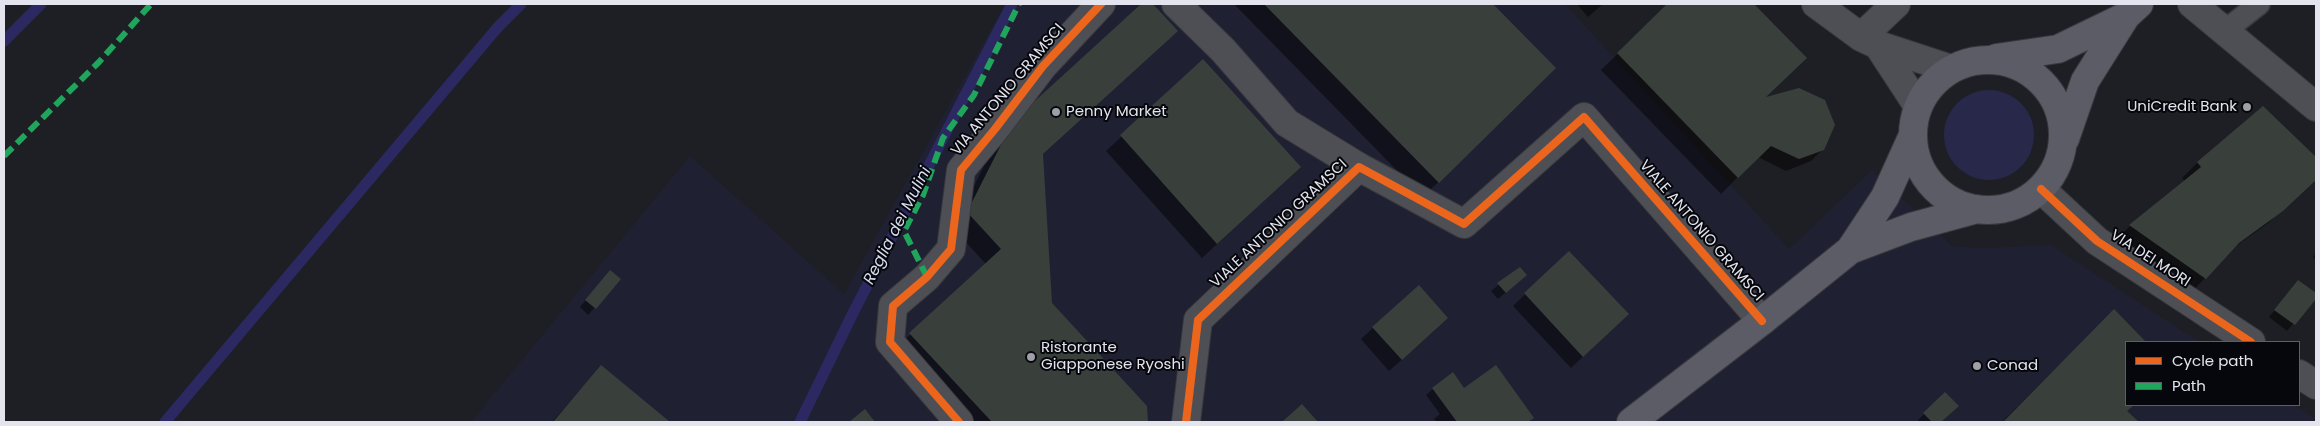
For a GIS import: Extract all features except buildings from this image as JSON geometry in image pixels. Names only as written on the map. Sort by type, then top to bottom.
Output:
[{"type":"main road","name":"VIALE ANTONIO GRAMSCI","points":[[1631,422],[1850,250],[1885,196],[1913,135],[1918,106],[1932,84],[1951,69],[1968,62],[2058,49],[2133,10]]},
{"type":"main road","name":"VIALE ANTONIO GRAMSCI","points":[[1850,250],[1911,227],[1977,209],[2000,209],[2022,202],[2040,189],[2055,170],[2085,81],[2133,10]]},
{"type":"main road","name":"VIALE ANTONIO GRAMSCI","points":[[1987,59],[2012,63],[2035,76],[2053,95],[2062,120],[2062,146]]},
{"type":"main road","name":"VIALE ANTONIO GRAMSCI","points":[[1913,135],[1916,156],[1929,181],[1939,192],[1957,203],[1977,209]]},
{"type":"street","name":"VIA ANTONIO GRAMSCI","points":[[959,422],[890,342],[893,306],[927,277],[952,249],[961,170],[995,129],[1042,66],[1101,4]]},
{"type":"street","points":[[1176,4],[1223,50],[1287,123],[1359,167]]},
{"type":"street","points":[[1816,4],[1870,41],[1951,69]]},
{"type":"street","points":[[1870,41],[1896,4]]},
{"type":"street","points":[[2192,4],[2226,30],[2316,107]]},
{"type":"street","points":[[1870,41],[1918,106]]},
{"type":"street","name":"VIALE ANTONIO GRAMSCI","points":[[1186,422],[1198,320],[1359,167],[1464,224],[1584,117],[1762,321]]},
{"type":"street","name":"VIA DEI MORI","points":[[2040,189],[2097,241],[2249,341]]},
{"type":"street","points":[[2300,375],[2316,385]]},
{"type":"lane","points":[[2226,30],[2260,4]]},
{"type":"shaded area","points":[[1005,4],[1565,4],[1789,249],[1872,170],[1952,246],[1984,248],[2051,245],[2197,341],[2125,341],[2125,406],[2296,406],[2316,419],[2316,422],[471,422],[690,156],[844,294]]},
{"type":"shaded area","points":[[1989,90],[2006,93],[2021,103],[2031,118],[2034,135],[2031,152],[2021,167],[2006,177],[1989,180],[1972,177],[1957,167],[1947,152],[1944,135],[1947,118],[1957,103],[1972,93]]},
{"type":"waterway","points":[[4,41],[41,4]]},
{"type":"waterway","points":[[165,422],[498,27],[521,4]]},
{"type":"waterway","name":"Reglia dei Mulini","points":[[800,422],[852,315],[1012,4]]},
{"type":"marked path","points":[[4,156],[99,62],[151,4]]},
{"type":"marked path","points":[[927,277],[904,231],[923,195],[943,138],[974,95],[1019,4]]},
{"type":"cycle path","points":[[959,422],[890,342],[893,306],[927,277],[951,249],[961,170],[1043,66],[1101,4]]},
{"type":"cycle path","points":[[1186,422],[1198,320],[1359,167],[1464,224],[1584,117],[1762,321]]},
{"type":"cycle path","points":[[2041,189],[2097,241],[2249,341]]},
{"type":"place","name":"UniCredit Bank","points":[[2247,107]]},
{"type":"place","name":"Penny Market","points":[[1056,112]]},
{"type":"place","name":"Ristorante Giapponese Ryoshi","points":[[1031,357]]},
{"type":"place","name":"Conad","points":[[1977,366]]}]
